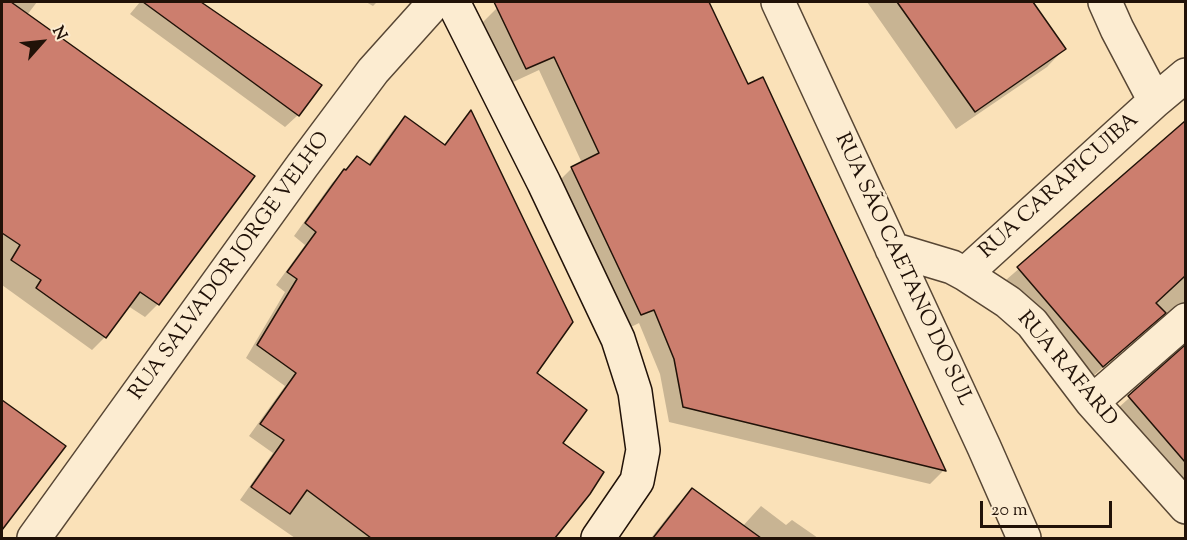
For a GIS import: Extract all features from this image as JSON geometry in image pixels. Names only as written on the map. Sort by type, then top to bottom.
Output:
[{"type":"street","name":"RUA SALVADOR JORGE VELHO","points":[[34,538],[373,71],[435,2]]},
{"type":"street","points":[[453,2],[544,183],[618,339],[635,392],[643,450],[637,481],[598,538]]},
{"type":"street","name":"RUA SÃO CAETANO DO SUL","points":[[778,2],[1024,538]]},
{"type":"street","name":"RUA CARAPICUIBA","points":[[1105,2],[1155,100]]},
{"type":"street","name":"RUA CARAPICUIBA","points":[[965,274],[1185,75]]},
{"type":"street","name":"RUA RAFARD","points":[[892,249],[951,267],[965,274],[1008,302],[1032,323],[1092,402],[1185,507]]},
{"type":"street","points":[[1092,402],[1185,320]]},
{"type":"building","points":[[2,2],[11,2],[255,176],[159,305],[140,292],[106,338],[36,288],[41,280],[11,260],[20,245],[2,233]]},
{"type":"building","points":[[143,2],[201,2],[322,85],[299,116]]},
{"type":"building","points":[[494,2],[709,2],[748,84],[763,77],[946,471],[683,407],[674,359],[654,310],[641,315],[571,167],[599,153],[554,57],[526,69]]},
{"type":"building","points":[[897,2],[1033,2],[1066,49],[975,112]]},
{"type":"building","points":[[471,110],[573,322],[537,373],[587,410],[563,443],[604,472],[590,494],[555,538],[371,538],[307,490],[290,514],[251,487],[284,440],[260,424],[296,373],[257,345],[297,279],[287,272],[316,232],[305,223],[344,169],[346,170],[357,156],[370,165],[405,116],[445,145]]},
{"type":"building","points":[[1185,121],[1185,276],[1156,303],[1166,313],[1103,367],[1017,267]]},
{"type":"building","points":[[1185,345],[1185,462],[1128,396]]},
{"type":"building","points":[[2,400],[66,446],[2,530]]},
{"type":"building","points":[[692,488],[761,538],[653,538]]}]
